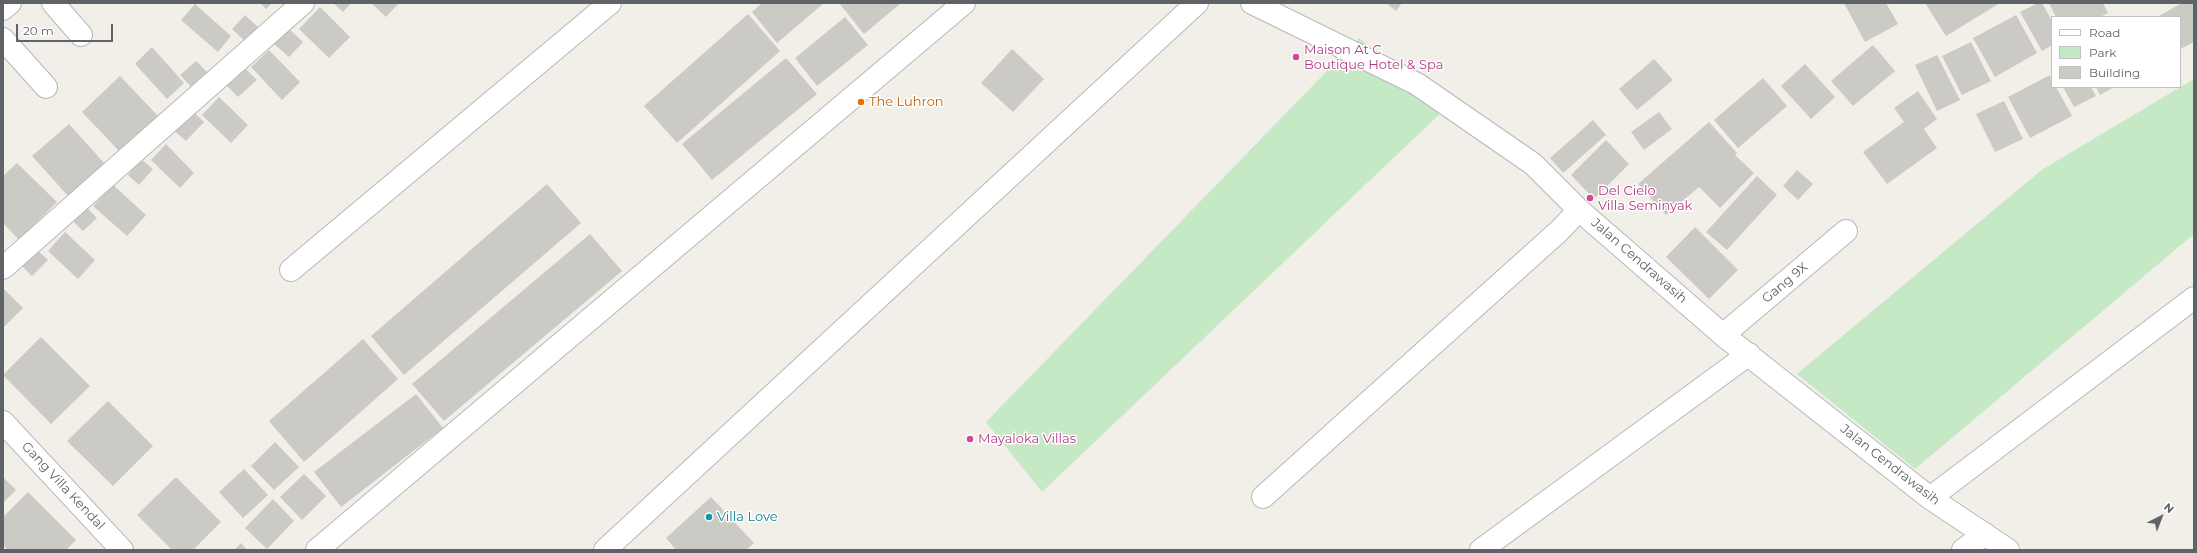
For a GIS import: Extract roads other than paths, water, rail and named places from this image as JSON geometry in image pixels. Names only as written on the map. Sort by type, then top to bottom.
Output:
[{"type":"street","points":[[3,9],[10,3]]},
{"type":"street","points":[[53,3],[81,35]]},
{"type":"street","points":[[3,268],[303,3]]},
{"type":"street","points":[[291,270],[610,3]]},
{"type":"street","points":[[317,550],[964,3]]},
{"type":"street","points":[[605,550],[1197,3]]},
{"type":"street","name":"Jalan Cendrawasih","points":[[1252,3],[1417,84],[1533,164],[1579,210],[1723,335],[1930,498],[2008,550]]},
{"type":"street","points":[[3,39],[46,87]]},
{"type":"street","points":[[1264,497],[1542,247],[1579,210]]},
{"type":"street","name":"Gang 9X","points":[[1723,335],[1846,231]]},
{"type":"street","points":[[1930,498],[2194,298]]},
{"type":"street","points":[[1481,550],[1749,354]]},
{"type":"street","name":"Gang Villa Kendal","points":[[3,422],[122,550]]},
{"type":"street","points":[[1964,550],[1985,534]]},
{"type":"place","name":"Maison At C Boutique Hotel & Spa","points":[[1296,57]]},
{"type":"place","name":"The Luhron","points":[[861,102]]},
{"type":"place","name":"Del Cielo Villa Seminyak","points":[[1590,198]]},
{"type":"place","name":"Mayaloka Villas","points":[[970,439]]},
{"type":"place","name":"Villa Love","points":[[709,517]]}]
